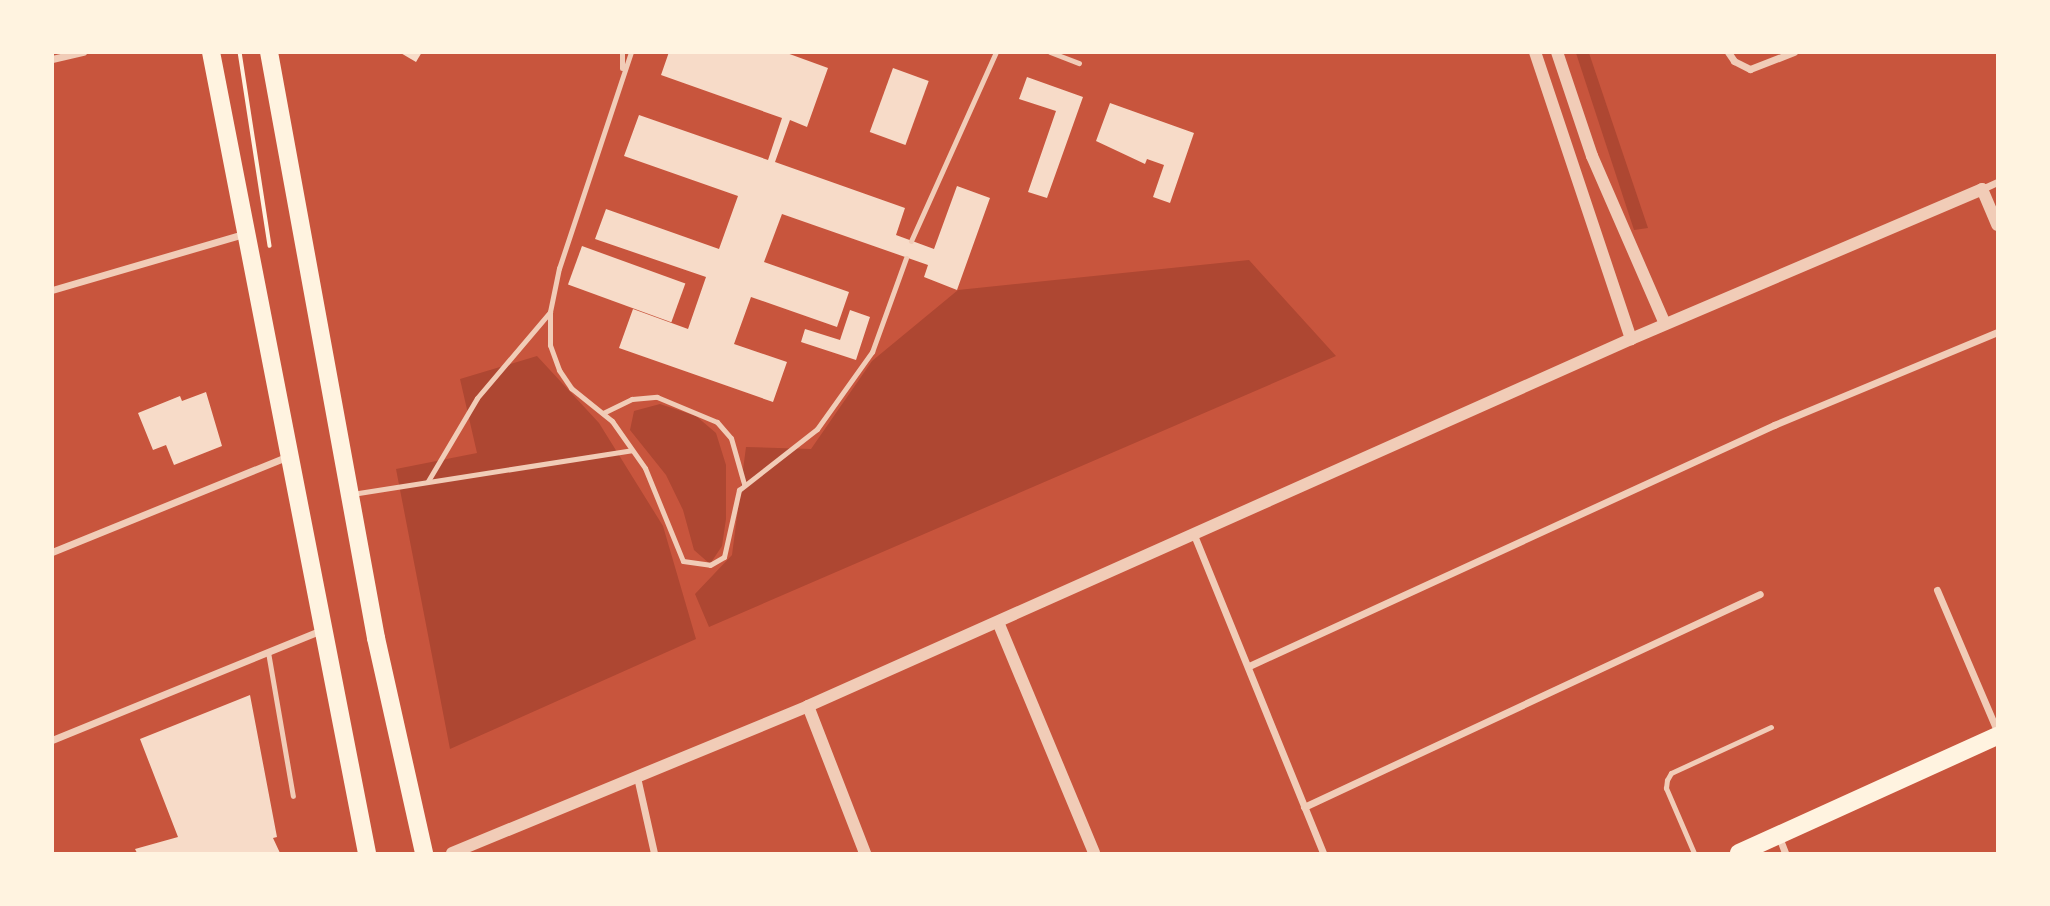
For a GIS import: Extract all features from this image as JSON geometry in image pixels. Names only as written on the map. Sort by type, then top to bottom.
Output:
[{"type":"main road","points":[[211,52],[367,853]]},
{"type":"main road","points":[[269,52],[349,494],[424,853]]},
{"type":"main road","points":[[1740,853],[1997,734]]},
{"type":"street","points":[[52,59],[83,52]]},
{"type":"street","points":[[1535,52],[1631,338]]},
{"type":"street","points":[[1558,52],[1592,156],[1665,324]]},
{"type":"street","points":[[1728,52],[1740,66],[1763,68],[1794,52]]},
{"type":"street","points":[[452,853],[808,706],[1631,338],[1997,182]]},
{"type":"street","points":[[1982,189],[1997,225]]},
{"type":"street","points":[[52,290],[245,234]]},
{"type":"street","points":[[1250,666],[1774,425],[1997,332]]},
{"type":"street","points":[[52,552],[290,456]]},
{"type":"street","points":[[1194,535],[1250,666],[1324,853]]},
{"type":"street","points":[[1937,590],[1997,734]]},
{"type":"street","points":[[1304,807],[1760,594]]},
{"type":"street","points":[[998,622],[1094,853]]},
{"type":"street","points":[[52,740],[324,628]]},
{"type":"street","points":[[808,706],[865,853]]},
{"type":"street","points":[[637,777],[653,853]]},
{"type":"street","points":[[1779,836],[1785,853]]},
{"type":"lane","points":[[621,71],[622,52]]},
{"type":"lane","points":[[603,413],[632,399],[657,397],[717,422],[731,438],[744,484],[724,557],[710,565],[691,565],[683,561],[645,468],[603,413],[571,388],[559,370],[551,345],[550,312],[559,268],[621,71],[631,52]]},
{"type":"lane","points":[[911,241],[996,52]]},
{"type":"lane","points":[[1050,52],[1079,63]]},
{"type":"lane","points":[[744,484],[817,429],[872,352],[906,258]]},
{"type":"lane","points":[[428,481],[477,398],[550,312]]},
{"type":"lane","points":[[349,494],[428,481],[493,475],[632,450]]},
{"type":"lane","points":[[268,652],[293,796]]},
{"type":"lane","points":[[1694,853],[1666,788],[1667,780],[1671,774],[1771,727]]},
{"type":"shaded area","points":[[1576,53],[1589,53],[1648,228],[1634,230]]},
{"type":"shaded area","points":[[1249,260],[1336,356],[709,627],[695,594],[732,555],[746,447],[811,449],[872,361],[958,290]]},
{"type":"shaded area","points":[[537,356],[599,423],[663,526],[696,639],[450,749],[396,469],[477,453],[460,379]]},
{"type":"shaded area","points":[[660,404],[696,416],[716,433],[726,465],[726,519],[722,546],[710,564],[694,550],[683,510],[666,475],[630,430],[634,411]]},
{"type":"building","points":[[399,52],[422,52],[416,62]]},
{"type":"building","points":[[669,52],[784,52],[828,68],[807,127],[790,120],[775,162],[905,208],[896,235],[934,249],[957,186],[990,198],[957,290],[924,277],[928,265],[782,214],[764,262],[849,292],[837,327],[751,297],[734,344],[787,362],[773,402],[619,348],[633,309],[688,329],[706,277],[595,239],[606,209],[719,249],[738,196],[624,156],[639,115],[768,160],[782,118],[661,75]]},
{"type":"building","points":[[893,68],[929,81],[905,145],[870,132]]},
{"type":"building","points":[[1027,77],[1083,97],[1047,198],[1028,192],[1056,111],[1019,99]]},
{"type":"building","points":[[1110,103],[1194,133],[1170,203],[1153,197],[1164,165],[1147,159],[1145,164],[1096,141]]},
{"type":"building","points":[[582,246],[685,284],[671,322],[568,285]]},
{"type":"building","points":[[850,310],[870,317],[856,360],[801,342],[805,329],[840,340]]},
{"type":"building","points":[[206,392],[222,446],[174,465],[166,445],[153,450],[138,413],[180,396],[182,401]]},
{"type":"building","points":[[250,695],[277,837],[273,838],[280,853],[137,853],[135,849],[178,837],[140,739]]}]
